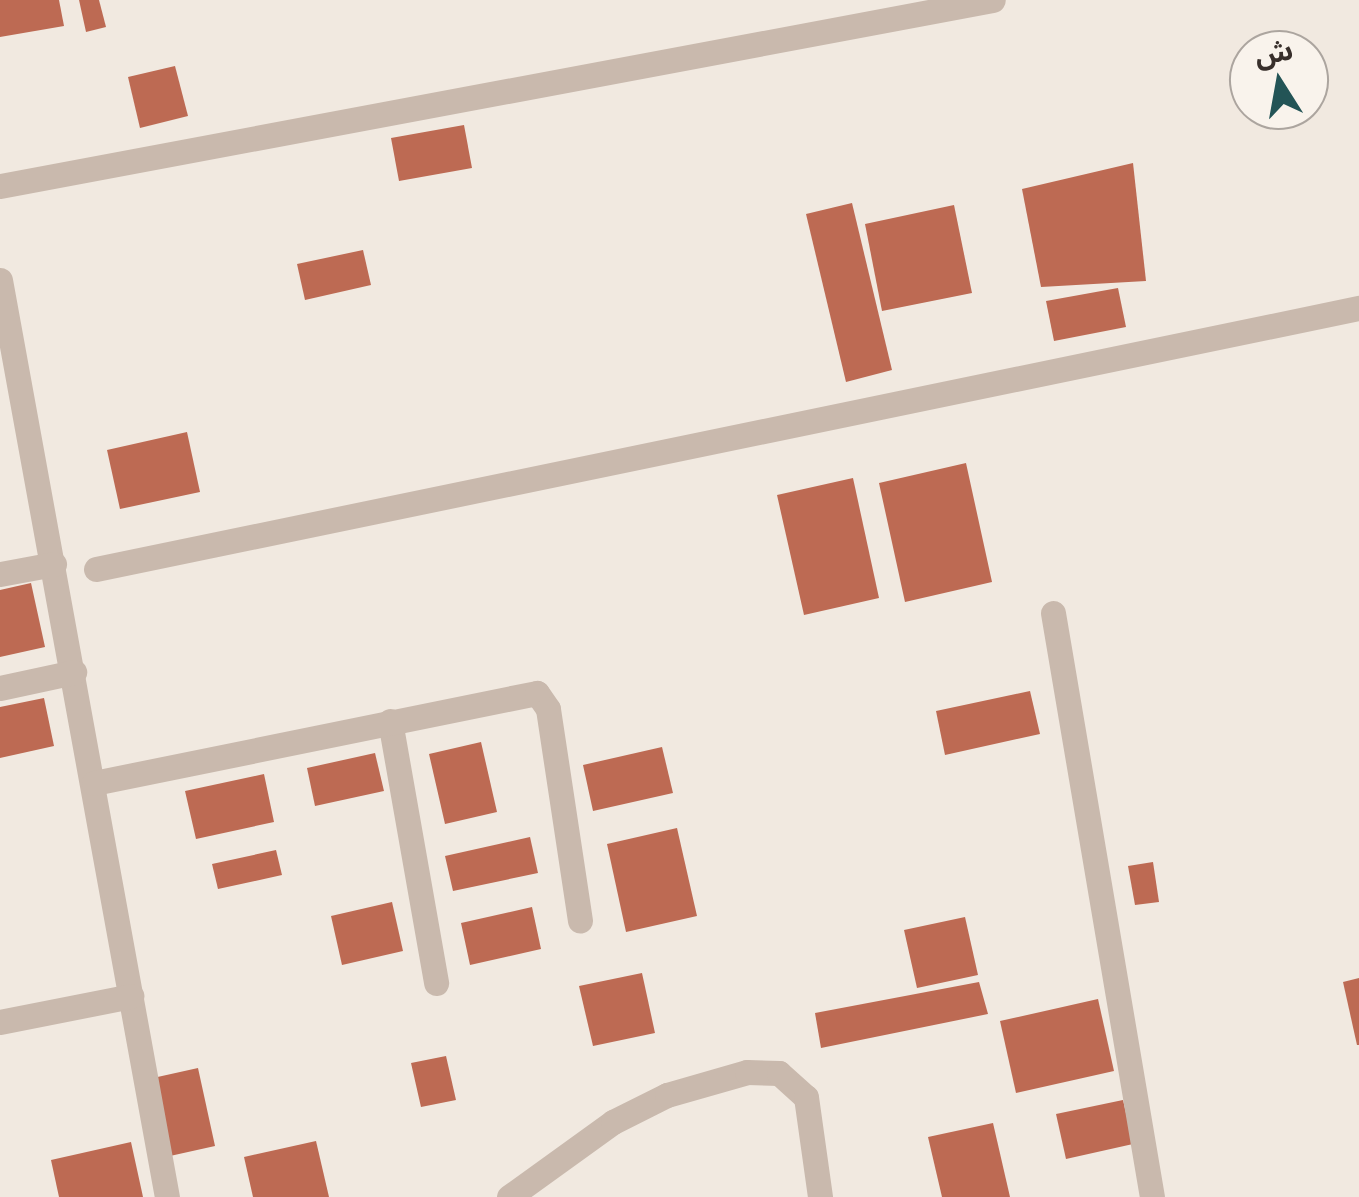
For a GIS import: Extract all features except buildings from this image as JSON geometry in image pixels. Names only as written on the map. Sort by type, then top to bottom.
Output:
[{"type":"street","points":[[0,186],[904,8],[993,0]]},
{"type":"street","points":[[0,280],[167,1197]]},
{"type":"street","points":[[96,569],[1359,308]]},
{"type":"street","points":[[0,574],[54,564]]},
{"type":"street","points":[[1053,613],[1152,1197]]},
{"type":"street","points":[[0,688],[74,672]]},
{"type":"street","points":[[94,783],[526,692],[543,698],[580,921]]},
{"type":"street","points":[[390,721],[436,984]]},
{"type":"street","points":[[0,1022],[132,996]]},
{"type":"street","points":[[509,1197],[627,1116],[667,1095],[747,1072],[779,1073],[806,1096],[820,1197]]}]
